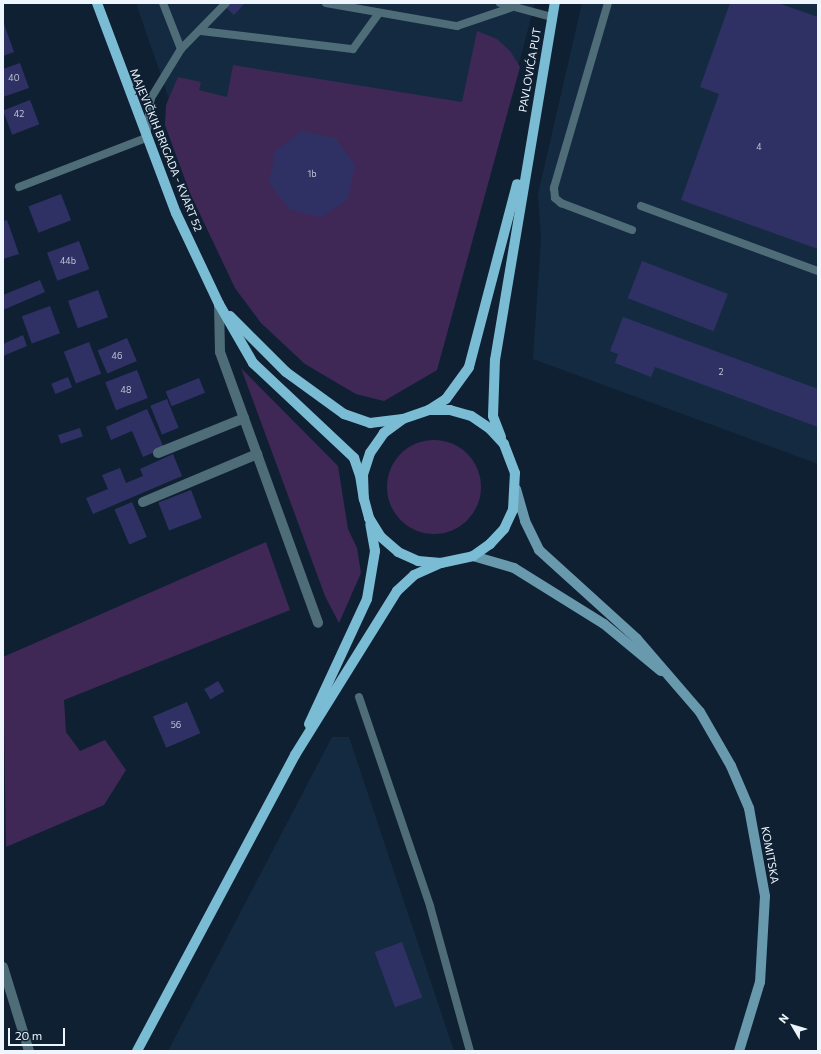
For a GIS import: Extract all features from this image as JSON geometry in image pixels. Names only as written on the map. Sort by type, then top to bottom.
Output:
[{"type":"main road","name":"MAJEVIČKIH BRIGADA - KVART 52","points":[[97,3],[146,138],[219,304]]},
{"type":"main road","name":"PAVLOVIĆA PUT","points":[[529,142],[555,3]]},
{"type":"main road","points":[[219,304],[286,372],[344,414],[370,423],[403,419],[428,410],[446,399],[469,367],[529,142]]},
{"type":"main road","points":[[529,142],[495,360],[493,416],[511,458],[516,489],[525,522],[540,550],[637,638],[674,681]]},
{"type":"main road","points":[[219,304],[254,362],[354,458],[376,551],[367,599],[296,755]]},
{"type":"main road","points":[[428,410],[450,410],[471,416],[489,428],[504,444]]},
{"type":"main road","points":[[364,500],[363,476],[370,453],[384,433],[403,419]]},
{"type":"main road","points":[[137,1051],[296,755],[397,592],[414,575],[441,563],[473,556],[490,544],[504,528],[513,510],[516,489]]},
{"type":"main road","points":[[369,518],[381,537],[398,552],[418,561],[441,563]]},
{"type":"main road","points":[[473,556],[514,568],[550,589],[604,624],[674,681]]},
{"type":"main road","name":"KOMITSKA","points":[[674,681],[700,712],[731,766],[749,808],[758,852],[765,896],[760,982],[738,1051]]},
{"type":"street","points":[[219,304],[220,352],[318,622]]},
{"type":"street","points":[[158,453],[244,418]]},
{"type":"street","points":[[143,502],[256,454]]},
{"type":"street","points":[[3,967],[29,1051]]},
{"type":"lane","points":[[162,3],[181,49]]},
{"type":"lane","points":[[19,187],[146,138],[151,98],[181,49],[201,31],[226,3]]},
{"type":"lane","points":[[326,3],[457,26],[510,8]]},
{"type":"lane","points":[[500,3],[510,8],[552,17]]},
{"type":"lane","points":[[608,3],[554,188],[555,198],[561,203],[632,230]]},
{"type":"lane","points":[[201,31],[352,49],[379,13]]},
{"type":"lane","points":[[642,206],[818,272]]},
{"type":"lane","points":[[359,697],[430,906],[470,1051]]},
{"type":"shaded area","points":[[136,3],[535,3],[437,370],[384,401],[356,394],[305,364],[261,323],[235,288],[190,193],[165,125],[169,99]]},
{"type":"shaded area","points":[[582,3],[818,3],[818,464],[533,359],[541,238],[538,194]]},
{"type":"shaded area","points":[[477,31],[497,39],[510,51],[520,67],[437,370],[384,401],[356,394],[305,364],[261,323],[235,288],[190,193],[165,125],[166,105],[178,77],[201,82],[199,90],[227,97],[233,65],[462,102]]},
{"type":"shaded area","points":[[241,368],[338,466],[348,529],[357,548],[361,573],[339,623],[325,596]]},
{"type":"shaded area","points":[[425,440],[443,440],[452,443],[468,453],[478,469],[481,478],[481,496],[478,505],[468,521],[452,531],[443,534],[425,534],[416,531],[400,521],[390,505],[387,496],[387,478],[390,469],[400,453],[416,443]]},
{"type":"shaded area","points":[[266,542],[290,610],[64,700],[66,732],[80,751],[105,740],[126,770],[104,805],[6,847],[3,657]]},
{"type":"shaded area","points":[[332,737],[349,737],[454,1051],[168,1051]]},
{"type":"building","points":[[221,3],[245,3],[234,15]]},
{"type":"building","points":[[730,3],[778,3],[818,17],[818,249],[681,200],[719,94],[700,87]]},
{"type":"building","points":[[3,21],[14,52],[3,56]]},
{"type":"building","points":[[20,63],[29,88],[3,97],[3,69]]},
{"type":"building","points":[[30,100],[39,124],[12,135],[3,110]]},
{"type":"building","points":[[302,131],[335,138],[355,165],[348,199],[322,217],[290,210],[269,183],[275,151]]},
{"type":"building","points":[[61,194],[71,220],[38,233],[28,207]]},
{"type":"building","points":[[7,220],[19,254],[3,259],[3,221]]},
{"type":"building","points":[[79,241],[89,269],[57,281],[47,253]]},
{"type":"building","points":[[642,261],[728,294],[714,331],[628,298]]},
{"type":"building","points":[[40,280],[45,292],[3,310],[3,295]]},
{"type":"building","points":[[98,290],[108,317],[78,328],[68,301]]},
{"type":"building","points":[[50,306],[60,333],[32,344],[22,316]]},
{"type":"building","points":[[623,317],[818,389],[818,427],[655,367],[651,377],[615,363],[618,354],[610,351]]},
{"type":"building","points":[[23,335],[27,346],[3,356],[3,344]]},
{"type":"building","points":[[127,338],[137,361],[107,374],[98,351]]},
{"type":"building","points":[[89,342],[101,374],[76,383],[64,352]]},
{"type":"building","points":[[137,370],[148,398],[116,410],[105,382]]},
{"type":"building","points":[[68,377],[72,387],[55,394],[51,384]]},
{"type":"building","points":[[199,378],[205,393],[172,406],[166,391]]},
{"type":"building","points":[[167,399],[179,428],[162,434],[150,406]]},
{"type":"building","points":[[147,409],[164,448],[143,457],[132,431],[111,440],[106,427]]},
{"type":"building","points":[[80,428],[83,437],[61,444],[58,435]]},
{"type":"building","points":[[173,454],[182,476],[93,514],[86,498],[108,489],[102,475],[120,468],[126,483],[143,476],[140,469]]},
{"type":"building","points":[[191,490],[202,518],[169,531],[158,503]]},
{"type":"building","points":[[132,502],[147,537],[129,544],[115,509]]},
{"type":"building","points":[[218,681],[224,691],[210,700],[204,689]]},
{"type":"building","points":[[187,702],[200,733],[166,748],[153,716]]},
{"type":"building","points":[[402,942],[422,997],[395,1007],[375,952]]}]
